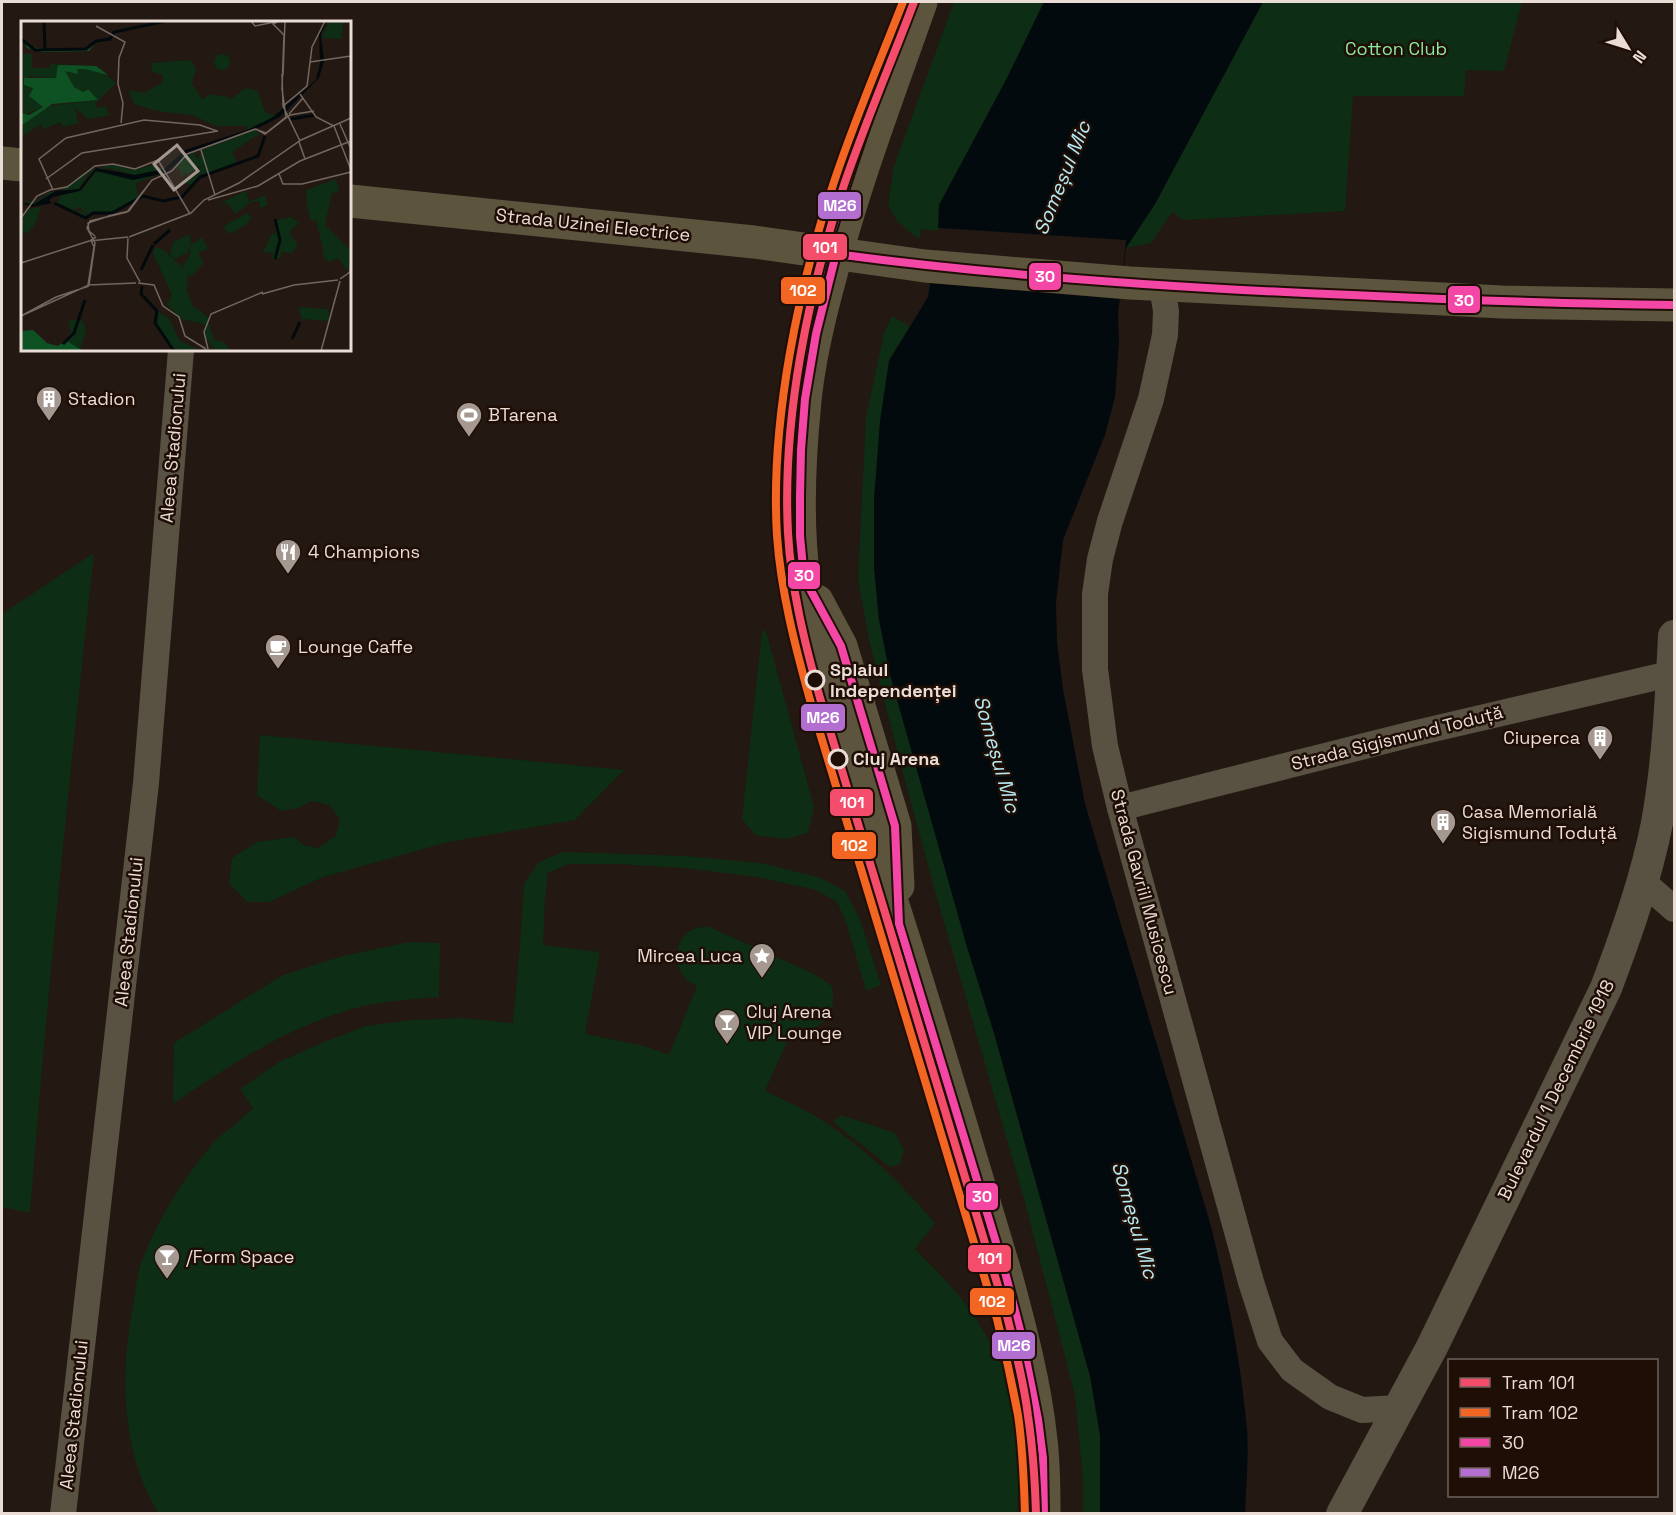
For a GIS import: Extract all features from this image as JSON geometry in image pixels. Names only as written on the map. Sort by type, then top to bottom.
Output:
[{"type":"main road","points":[[921,2],[856,188],[836,254],[816,334],[805,399],[800,536],[804,578],[841,646],[895,826],[899,924],[1005,1272],[1019,1326],[1041,1439],[1044,1514]]},
{"type":"main road","points":[[2,163],[21,165]]},
{"type":"main road","name":"Strada Uzinei Electrice","points":[[351,201],[754,242],[925,266],[1130,284],[1502,302],[1674,305]]},
{"type":"street","name":"Strada Gavriil Musicescu","points":[[1162,286],[1166,311],[1161,356],[1151,399],[1110,521],[1100,559],[1095,594],[1095,669],[1105,746],[1120,808],[1251,1282],[1270,1341],[1292,1370],[1330,1397],[1362,1410],[1399,1408]]},
{"type":"street","name":"Aleea Stadionului","points":[[63,1514],[146,783],[181,351]]},
{"type":"street","name":"Bulevardul 1 Decembrie 1918","points":[[1342,1514],[1432,1347],[1606,988],[1622,947],[1657,823],[1673,673],[1674,636]]},
{"type":"street","name":"Strada Sigismund Toduță","points":[[1120,808],[1412,734],[1673,673]]},
{"type":"street","points":[[1642,881],[1674,909]]},
{"type":"green space","points":[[954,2],[1044,2],[1007,78],[939,205],[938,231],[921,229],[920,238],[897,221],[888,205],[894,166]]},
{"type":"green space","name":"Cotton Club","points":[[1263,2],[1522,2],[1504,71],[1466,70],[1464,96],[1353,96],[1345,211],[1183,220],[1172,212],[1151,243],[1126,248],[1155,204]]},
{"type":"green space","points":[[892,316],[910,326],[889,360],[918,774],[994,1033],[1090,1376],[1100,1435],[1100,1513],[1083,1513],[1083,1480],[1075,1395],[1024,1199],[900,762],[869,640],[858,579],[866,417],[884,333]]},
{"type":"green space","points":[[94,553],[59,883],[30,1213],[2,1207],[2,614]]},
{"type":"green space","points":[[762,631],[766,631],[814,807],[808,833],[787,839],[755,835],[742,819]]},
{"type":"green space","points":[[260,735],[624,770],[575,820],[448,842],[323,877],[269,902],[247,902],[229,883],[232,858],[257,842],[293,837],[304,845],[318,848],[336,836],[340,819],[329,805],[312,801],[298,808],[281,811],[257,795]]},
{"type":"green space","points":[[563,852],[686,856],[761,863],[821,878],[845,891],[860,919],[881,985],[866,991],[846,922],[837,902],[816,890],[757,877],[685,868],[569,864],[548,873],[543,945],[600,952],[585,1034],[645,1046],[669,1055],[697,986],[682,974],[676,955],[683,937],[694,929],[709,927],[814,974],[832,986],[833,1001],[829,1015],[821,1024],[812,1028],[794,1026],[765,1091],[809,1112],[864,1151],[908,1193],[935,1223],[915,1249],[956,1292],[973,1314],[1001,1363],[1014,1398],[1019,1444],[1017,1513],[158,1513],[136,1463],[127,1417],[127,1347],[138,1276],[155,1231],[189,1174],[213,1143],[253,1108],[240,1089],[279,1062],[366,1026],[412,1020],[463,1018],[513,1023],[524,883],[539,862]]},
{"type":"green space","points":[[409,942],[440,943],[439,997],[356,1008],[307,1025],[238,1061],[173,1104],[174,1043],[283,975],[343,956]]},
{"type":"green space","points":[[841,1115],[895,1133],[904,1150],[900,1164],[890,1167],[833,1122]]},
{"type":"water","name":"Someșul Mic","points":[[1044,2],[1263,2],[1155,204],[1126,248],[1118,313],[1119,342],[1115,397],[1105,435],[1063,540],[1056,602],[1057,642],[1063,689],[1085,804],[1211,1226],[1228,1302],[1247,1430],[1245,1513],[1100,1513],[1100,1435],[1090,1376],[890,675],[879,620],[874,568],[874,499],[880,421],[889,361],[928,297],[938,231],[939,205],[1007,78]]},
{"type":"pier","points":[[938,228],[1126,240],[1120,299],[930,283]]},
{"type":"tram line","name":"102","points":[[903,2],[859,112],[835,179],[809,264],[789,355],[783,402],[778,448],[777,536],[785,598],[810,700],[997,1319],[1018,1415],[1025,1514]]},
{"type":"tram line","name":"101","points":[[914,2],[844,185],[819,268],[800,356],[794,401],[789,446],[788,533],[792,575],[820,698],[1007,1316],[1026,1403],[1036,1514]]},
{"type":"transit line","name":"M26","points":[[910,2],[842,196],[806,329],[795,389],[791,430],[788,513],[792,572],[805,647],[824,721],[939,1090],[996,1278],[1014,1346],[1022,1381],[1032,1451],[1033,1514]]},
{"type":"transit line","name":"30","points":[[836,254],[816,334],[805,399],[800,496],[800,536],[804,578],[841,646],[895,826],[899,924],[1005,1272],[1021,1334],[1038,1419],[1043,1458],[1044,1514]]},
{"type":"transit line","name":"30","points":[[836,254],[964,269],[1158,285],[1472,300],[1674,305]]},
{"type":"place","name":"Stadion","points":[[49,422]]},
{"type":"place","name":"BTarena","points":[[469,438]]},
{"type":"place","name":"4 Champions","points":[[288,575]]},
{"type":"place","name":"Lounge Caffe","points":[[278,670]]},
{"type":"place","name":"Splaiul Independenței","points":[[815,680]]},
{"type":"place","name":"Cluj Arena","points":[[838,759]]},
{"type":"place","name":"Ciuperca","points":[[1600,761]]},
{"type":"place","name":"Casa Memorială Sigismund Toduță","points":[[1443,845]]},
{"type":"place","name":"Mircea Luca","points":[[762,979]]},
{"type":"place","name":"Cluj Arena VIP Lounge","points":[[727,1045]]},
{"type":"place","name":"/Form Space","points":[[167,1280]]}]
